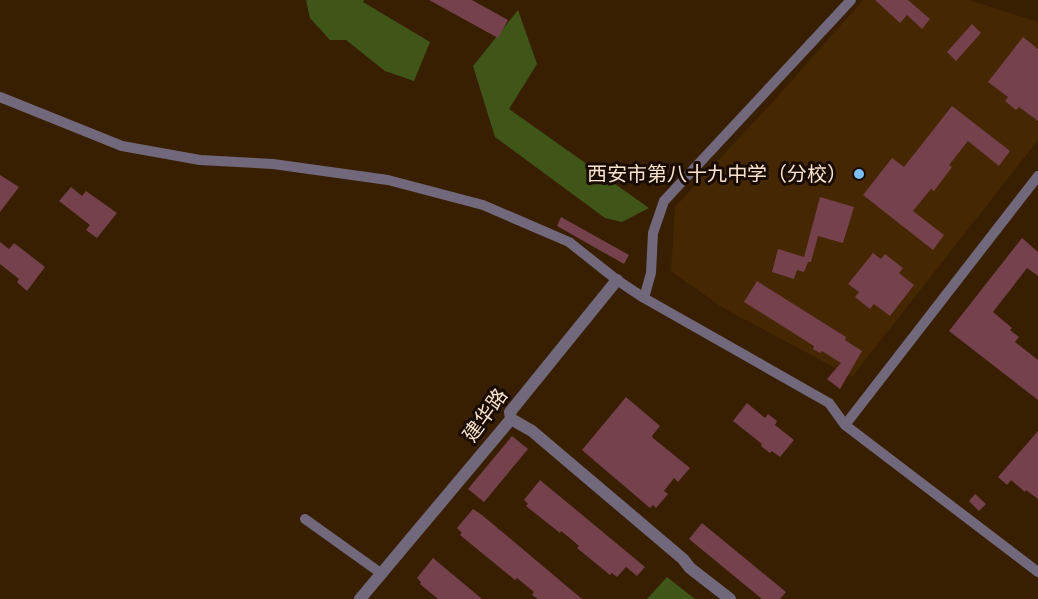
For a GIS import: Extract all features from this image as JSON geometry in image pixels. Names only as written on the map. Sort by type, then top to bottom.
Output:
[{"type":"street","points":[[644,298],[651,273],[653,233],[664,201],[851,0]]},
{"type":"street","points":[[0,97],[122,146],[200,159],[273,164],[388,180],[483,205],[569,242],[644,298],[829,403],[845,425],[1038,572]]},
{"type":"street","points":[[845,425],[1038,176]]},
{"type":"street","name":"建华路","points":[[360,599],[511,419],[510,412],[617,280]]},
{"type":"street","points":[[511,419],[532,431],[683,559],[690,568],[730,599]]},
{"type":"street","points":[[305,519],[382,574]]},
{"type":"shaded area","name":"西安市第八十九中学（分校）","points":[[863,0],[969,0],[1038,22],[1038,140],[852,377],[723,308],[671,271],[675,207]]},
{"type":"green space","points":[[306,0],[364,0],[363,2],[430,42],[414,81],[385,71],[346,40],[330,40],[310,18]]},
{"type":"green space","points":[[518,10],[537,64],[509,109],[649,208],[622,222],[605,218],[495,137],[473,66]]},
{"type":"green space","points":[[667,577],[695,599],[647,599]]},
{"type":"building","points":[[429,0],[472,0],[508,20],[498,38]]},
{"type":"building","points":[[875,0],[908,0],[930,19],[922,29],[907,15],[900,23]]},
{"type":"building","points":[[972,24],[981,33],[956,61],[947,52]]},
{"type":"building","points":[[1023,37],[1038,49],[1038,121],[1019,107],[1016,110],[1005,101],[1008,97],[988,82]]},
{"type":"building","points":[[952,106],[1010,151],[999,166],[968,141],[949,165],[952,167],[934,191],[931,189],[913,211],[944,235],[933,250],[863,195],[892,158],[904,167]]},
{"type":"building","points":[[0,175],[19,187],[0,212]]},
{"type":"building","points":[[71,187],[82,196],[86,191],[117,213],[97,238],[86,230],[90,225],[59,201]]},
{"type":"building","points":[[820,197],[854,207],[843,243],[818,236],[811,262],[808,262],[804,272],[797,270],[794,279],[772,272],[778,249],[804,257]]},
{"type":"building","points":[[561,217],[629,255],[624,264],[557,226]]},
{"type":"building","points":[[1022,238],[1038,252],[1038,276],[1027,268],[993,312],[1019,337],[1015,342],[1038,360],[1038,400],[949,331]]},
{"type":"building","points":[[0,242],[9,249],[14,243],[45,267],[27,291],[17,282],[19,279],[0,264]]},
{"type":"building","points":[[873,253],[881,259],[885,254],[903,268],[899,273],[914,285],[890,316],[874,304],[870,309],[855,297],[859,292],[848,284]]},
{"type":"building","points":[[757,281],[846,337],[845,340],[862,351],[840,389],[827,379],[841,363],[822,351],[820,353],[813,349],[814,346],[744,302]]},
{"type":"building","points":[[626,397],[660,426],[652,436],[653,438],[690,468],[678,482],[674,478],[664,491],[668,494],[656,508],[653,505],[650,508],[582,450]]},
{"type":"building","points":[[747,403],[765,418],[768,414],[777,421],[775,425],[794,440],[780,457],[772,451],[770,453],[733,421]]},
{"type":"building","points":[[1038,431],[1038,499],[1011,480],[1007,485],[998,477]]},
{"type":"building","points":[[512,436],[528,449],[484,502],[468,489]]},
{"type":"building","points":[[540,480],[645,567],[637,576],[626,567],[617,577],[612,573],[610,575],[577,548],[579,546],[571,539],[526,506],[528,504],[524,500]]},
{"type":"building","points":[[975,494],[986,504],[979,511],[969,501]]},
{"type":"building","points":[[473,509],[582,599],[538,599],[532,595],[534,592],[517,578],[515,580],[460,535],[462,533],[457,528]]},
{"type":"building","points":[[702,523],[786,592],[780,599],[762,599],[689,539]]},
{"type":"building","points":[[433,558],[482,599],[438,599],[420,584],[417,578]]},
{"type":"place","name":"西安市第八十九中学（分校）","points":[[859,174]]}]
